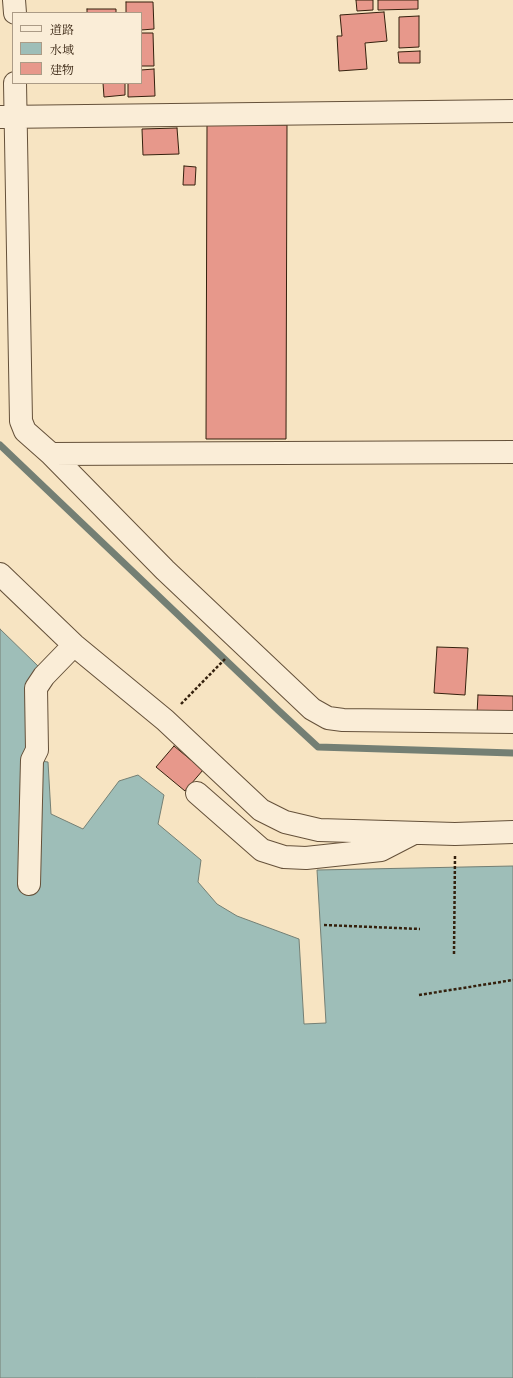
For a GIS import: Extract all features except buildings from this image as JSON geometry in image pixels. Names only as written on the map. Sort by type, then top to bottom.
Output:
[{"type":"street","points":[[14,0],[15,12]]},
{"type":"street","points":[[15,84],[8,117],[21,421],[25,431],[51,454],[165,570],[312,709],[328,718],[343,720],[513,722]]},
{"type":"street","points":[[8,117],[513,111]]},
{"type":"street","points":[[51,454],[513,452]]},
{"type":"street","points":[[0,574],[74,645],[165,720],[261,810],[285,822],[319,830],[455,834],[513,832]]},
{"type":"street","points":[[29,884],[32,760],[37,750],[36,688],[44,676],[74,645]]},
{"type":"street","points":[[197,793],[262,850],[284,857],[306,858],[381,850],[415,832]]},
{"type":"path","points":[[165,720],[213,671]]},
{"type":"path","points":[[454,954],[455,867]]},
{"type":"path","points":[[324,925],[420,929]]},
{"type":"path","points":[[420,995],[513,980]]},
{"type":"water","points":[[0,629],[38,666],[32,676],[32,760],[48,762],[51,814],[83,829],[119,781],[138,775],[164,795],[158,824],[201,860],[198,882],[217,904],[237,916],[299,939],[304,1024],[326,1023],[317,870],[513,866],[513,1378],[0,1378]]},
{"type":"waterway","points":[[0,445],[318,747],[513,753]]}]
